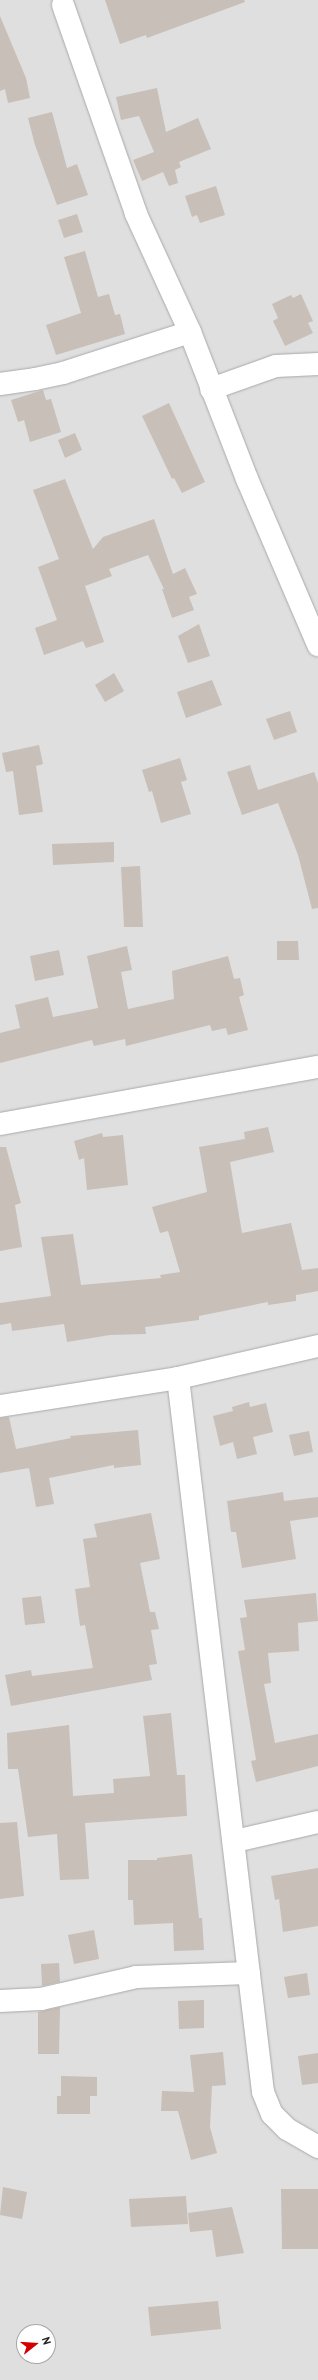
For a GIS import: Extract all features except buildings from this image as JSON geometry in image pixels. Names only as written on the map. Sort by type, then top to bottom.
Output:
[{"type":"street","points":[[62,6],[136,214],[190,332],[211,388],[318,645]]},
{"type":"street","points":[[0,384],[63,373],[190,332]]},
{"type":"street","points":[[211,388],[276,366],[318,364]]},
{"type":"street","points":[[0,1124],[318,1067]]},
{"type":"street","points":[[0,1406],[178,1378],[318,1346]]},
{"type":"street","points":[[178,1378],[263,2092],[272,2114],[287,2129],[318,2147]]},
{"type":"street","points":[[234,1841],[318,1822]]},
{"type":"street","points":[[0,2002],[41,1999],[136,1977],[249,1974]]},
{"type":"shaded area","points":[[0,0],[318,0],[318,2380],[0,2380]]}]
